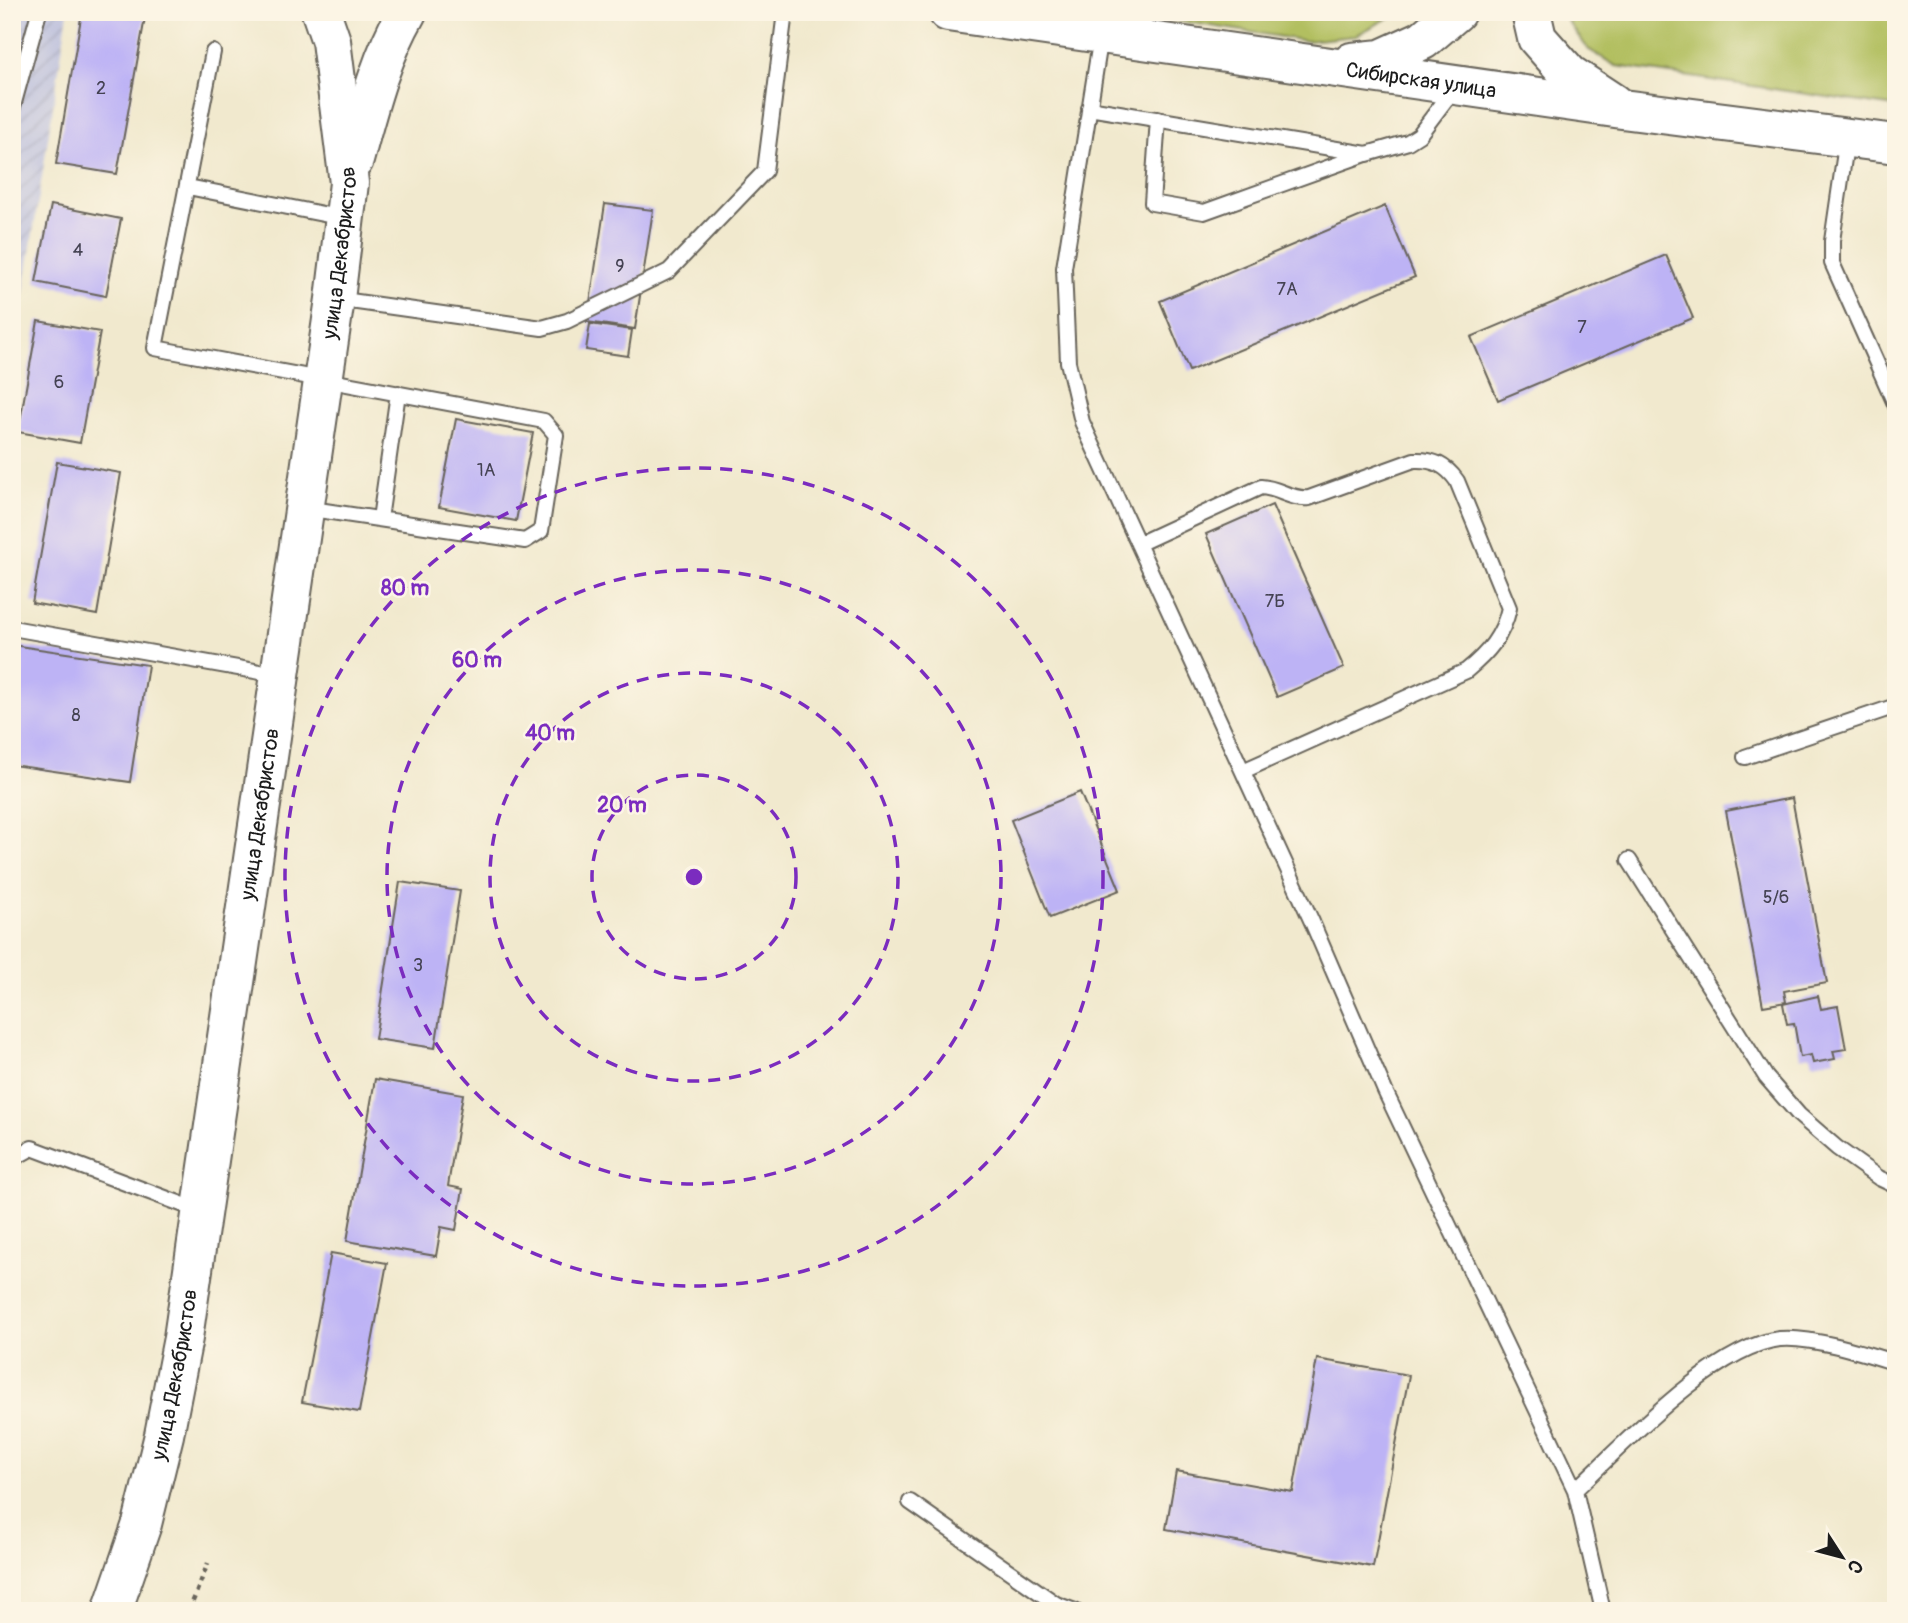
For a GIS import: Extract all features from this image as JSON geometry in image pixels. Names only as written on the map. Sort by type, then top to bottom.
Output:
[{"type":"main road","name":"улица Декабристов","points":[[111,1611],[142,1524],[164,1435],[183,1338],[335,299],[347,200],[331,41],[321,12]]},
{"type":"main road","points":[[347,200],[373,86],[394,34],[407,12]]},
{"type":"main road","name":"Сибирская улица","points":[[948,12],[1101,36],[1896,144]]},
{"type":"main road","points":[[1322,65],[1381,59],[1423,40],[1456,12]]},
{"type":"main road","points":[[1531,12],[1537,38],[1569,74],[1622,108]]},
{"type":"lane","points":[[12,110],[39,12]]},
{"type":"lane","points":[[335,299],[542,328],[567,321],[669,271],[765,171],[785,12]]},
{"type":"lane","points":[[1101,36],[1064,268],[1068,362],[1082,422],[1312,922],[1385,1091],[1575,1490],[1603,1611]]},
{"type":"lane","points":[[213,52],[155,348],[544,421],[556,435],[541,531],[525,541],[304,508]]},
{"type":"lane","points":[[1157,119],[1152,203],[1204,212],[1367,153],[1408,142],[1419,135],[1456,85]]},
{"type":"lane","points":[[1089,108],[1367,153]]},
{"type":"lane","points":[[1847,137],[1832,241],[1832,263],[1896,406]]},
{"type":"lane","points":[[188,187],[347,200]]},
{"type":"lane","points":[[380,519],[398,393]]},
{"type":"lane","points":[[1138,544],[1261,487],[1272,488],[1292,498],[1309,498],[1414,460],[1431,460],[1447,470],[1457,481],[1509,608],[1500,638],[1482,659],[1466,671],[1242,771]]},
{"type":"lane","points":[[12,628],[279,676]]},
{"type":"lane","points":[[1745,757],[1896,706]]},
{"type":"lane","points":[[1629,860],[1766,1077],[1799,1115],[1837,1148],[1896,1186]]},
{"type":"lane","points":[[12,1159],[32,1148],[200,1212]]},
{"type":"lane","points":[[1575,1490],[1711,1368],[1758,1344],[1781,1339],[1818,1343],[1890,1361],[1896,1360]]},
{"type":"lane","points":[[910,1503],[1056,1604],[1075,1611]]},
{"type":"path","points":[[190,1611],[208,1563]]},
{"type":"shaded area","points":[[12,12],[68,12],[12,366]]},
{"type":"green space","points":[[1122,12],[1399,12],[1355,36],[1307,41]]},
{"type":"green space","points":[[1561,12],[1896,12],[1896,107],[1616,66],[1588,49]]},
{"type":"building","points":[[82,12],[146,12],[117,174],[56,164]]},
{"type":"building","points":[[605,204],[653,210],[635,329],[587,322]]},
{"type":"building","points":[[51,205],[121,219],[106,296],[36,282]]},
{"type":"building","points":[[1385,206],[1415,277],[1189,371],[1160,301]]},
{"type":"building","points":[[1666,255],[1693,318],[1498,400],[1471,337]]},
{"type":"building","points":[[38,321],[100,332],[80,443],[18,432]]},
{"type":"building","points":[[590,324],[632,330],[628,356],[586,350]]},
{"type":"building","points":[[456,419],[533,433],[516,521],[439,507]]},
{"type":"building","points":[[57,462],[121,473],[97,615],[32,603]]},
{"type":"building","points":[[1272,505],[1344,668],[1277,697],[1206,534]]},
{"type":"building","points":[[12,645],[148,665],[130,782],[12,765]]},
{"type":"building","points":[[1080,792],[1120,890],[1050,918],[1011,820]]},
{"type":"building","points":[[1792,798],[1827,983],[1784,991],[1786,1002],[1763,1006],[1726,811]]},
{"type":"building","points":[[400,882],[460,891],[435,1048],[375,1039]]},
{"type":"building","points":[[1818,996],[1821,1009],[1838,1006],[1846,1049],[1833,1051],[1835,1059],[1813,1063],[1811,1055],[1800,1057],[1794,1023],[1787,1024],[1783,1004]]},
{"type":"building","points":[[375,1079],[463,1094],[448,1186],[463,1189],[456,1230],[441,1227],[436,1256],[347,1241]]},
{"type":"building","points":[[331,1253],[387,1263],[359,1412],[302,1402]]},
{"type":"building","points":[[1317,1359],[1409,1375],[1373,1567],[1166,1529],[1176,1471],[1293,1492]]}]
